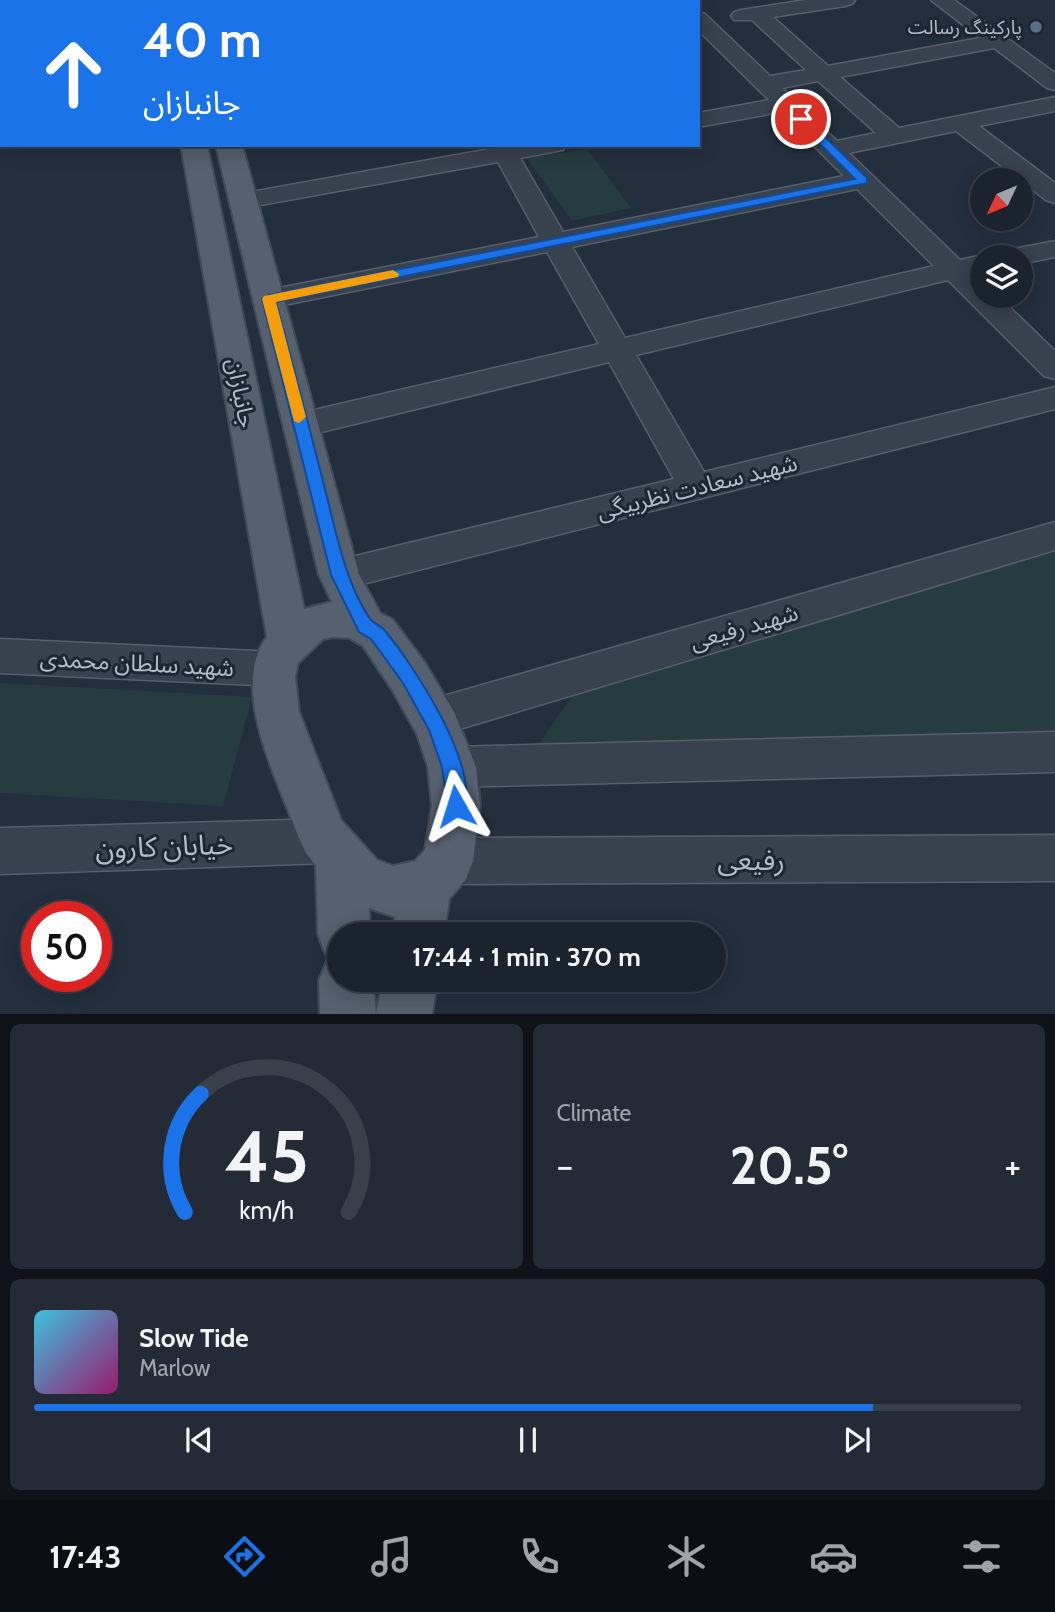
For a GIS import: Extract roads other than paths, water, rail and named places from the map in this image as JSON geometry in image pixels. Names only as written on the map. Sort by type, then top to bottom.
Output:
[{"type":"main road","name":"جانبازان","points":[[194,147],[282,655],[276,712],[323,835],[334,849]]},
{"type":"main road","points":[[230,147],[340,575],[365,626]]},
{"type":"main road","points":[[282,655],[311,624],[333,619],[356,621],[378,634],[386,644],[410,677],[433,718],[452,767],[456,806],[422,922]]},
{"type":"main road","points":[[334,849],[359,878],[393,892],[437,873]]},
{"type":"main road","points":[[334,849],[343,922]]},
{"type":"main road","points":[[347,992],[348,1013]]},
{"type":"main road","points":[[404,1013],[408,992]]},
{"type":"street","points":[[840,0],[756,13],[705,32],[765,84],[863,180],[968,266],[1055,369]]},
{"type":"street","points":[[941,0],[1055,83]]},
{"type":"street","points":[[756,13],[893,136]]},
{"type":"street","points":[[765,84],[998,41]]},
{"type":"street","points":[[700,120],[786,104]]},
{"type":"street","points":[[832,149],[1055,104]]},
{"type":"street","points":[[960,123],[1053,192]]},
{"type":"street","points":[[244,200],[503,150],[534,147]]},
{"type":"street","points":[[503,150],[696,488]]},
{"type":"street","points":[[269,299],[863,180]]},
{"type":"street","points":[[1033,253],[1055,249]]},
{"type":"street","points":[[301,425],[968,266]]},
{"type":"street","name":"شهید سعادت نظربیگی","points":[[340,575],[1055,398]]},
{"type":"street","name":"شهید رفیعی","points":[[433,718],[1055,536]]},
{"type":"street","name":"شهید سلطان محمدی","points":[[0,656],[282,655]]},
{"type":"street","points":[[452,767],[1055,752]]},
{"type":"street","name":"خیابان کارون","points":[[0,850],[334,849]]},
{"type":"street","name":"رفیعی","points":[[437,873],[1055,858]]},
{"type":"place","name":"پارکینگ رسالت","points":[[1036,27]]}]
